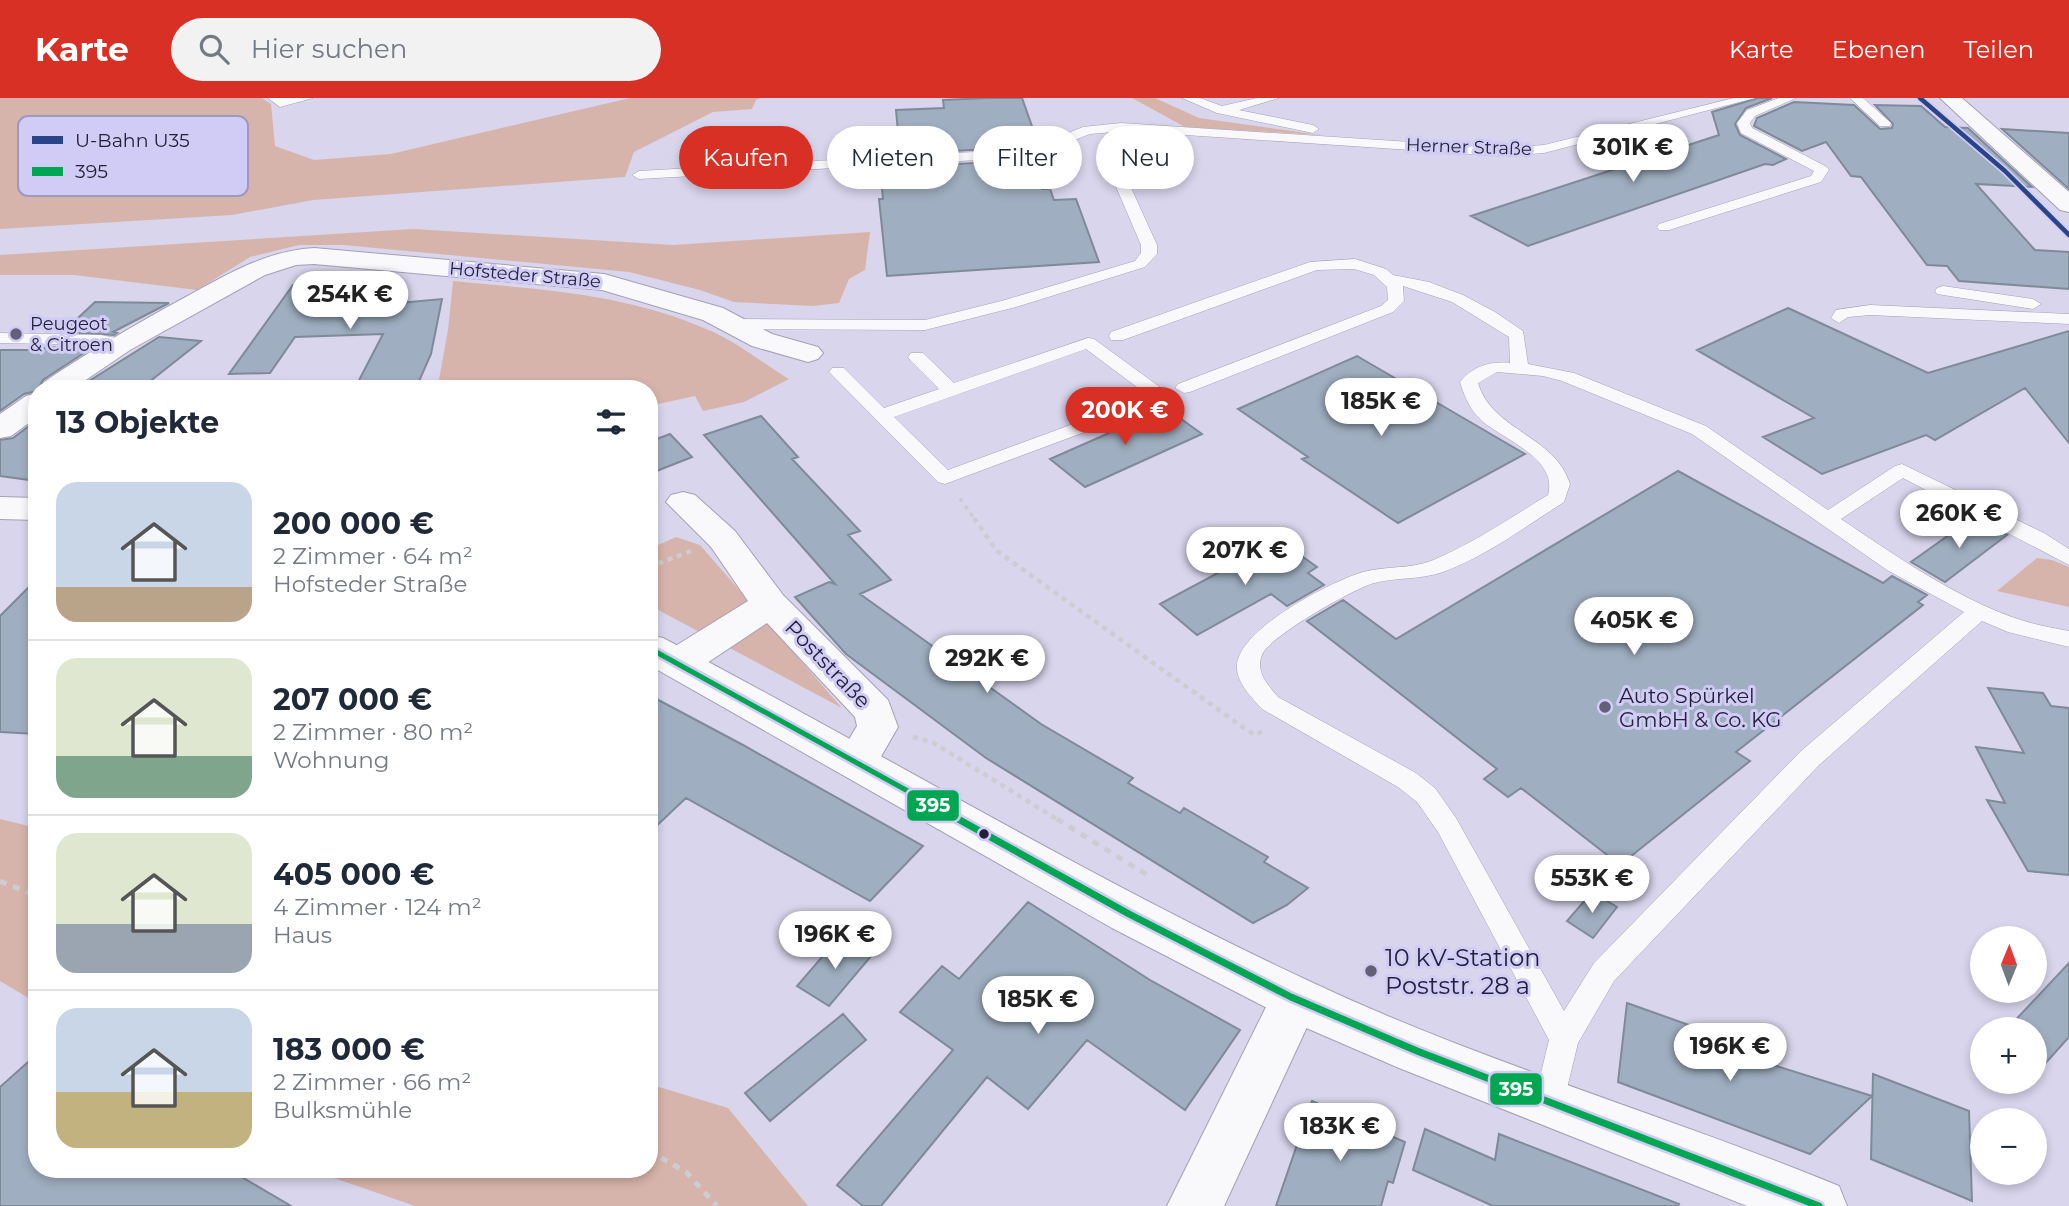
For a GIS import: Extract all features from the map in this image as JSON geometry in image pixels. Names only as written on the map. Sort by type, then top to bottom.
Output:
[{"type":"street","points":[[1950,98],[2069,205]]},
{"type":"street","name":"Hofsteder Straße","points":[[67,380],[120,344],[256,269],[293,257],[314,256],[604,282],[663,297],[713,314],[762,340],[808,353]]},
{"type":"street","points":[[0,429],[28,409]]},
{"type":"street","name":"Poststraße","points":[[683,502],[723,539],[770,604],[874,712],[878,727],[856,763]]},
{"type":"street","points":[[0,509],[28,509]]},
{"type":"street","name":"Poststraße","points":[[664,655],[770,604]]},
{"type":"street","name":"Poststraße","points":[[664,655],[737,692],[856,763],[1194,948],[1295,999],[1423,1054],[1819,1206]]},
{"type":"street","points":[[1195,1206],[1295,999]]},
{"type":"lane","points":[[274,98],[280,103],[307,98]]},
{"type":"lane","name":"Herner Straße","points":[[1188,98],[1221,110],[1396,145],[1501,152],[1544,149],[1749,98]]},
{"type":"lane","points":[[1221,110],[1273,98]]},
{"type":"lane","points":[[1664,228],[1816,178],[1822,170],[1746,130],[1743,124],[1751,113],[1790,98]]},
{"type":"lane","points":[[1856,98],[1885,123]]},
{"type":"lane","points":[[639,175],[1031,153],[1087,130],[1096,129]]},
{"type":"lane","points":[[1194,132],[1396,145]]},
{"type":"lane","points":[[733,324],[925,325],[986,311],[1140,264],[1149,254],[1149,245],[1124,189]]},
{"type":"lane","points":[[1117,335],[1315,265],[1355,264],[1380,272],[1391,280],[1398,294],[1396,301],[1387,309],[1184,388]]},
{"type":"lane","points":[[1391,280],[1409,281],[1430,287],[1503,324],[1517,335],[1519,367]]},
{"type":"lane","points":[[1943,291],[2069,311]]},
{"type":"lane","points":[[1839,318],[1842,313],[1870,310],[2069,319]]},
{"type":"lane","points":[[0,338],[101,340],[120,344]]},
{"type":"lane","points":[[838,372],[881,415],[945,478],[1162,397],[1088,343],[881,415]]},
{"type":"lane","points":[[917,357],[951,390]]},
{"type":"lane","points":[[1564,1039],[1447,825],[1426,795],[1407,780],[1270,703],[1255,689],[1249,672],[1249,656],[1258,641],[1274,628],[1363,579],[1433,568],[1557,498],[1560,482],[1552,467],[1536,451],[1485,415],[1470,397],[1469,382],[1479,373],[1495,367],[1519,367],[1568,377],[1699,430],[1894,565],[1979,611],[2016,627],[2069,639]]},
{"type":"lane","points":[[1826,520],[1902,470],[2037,538],[2069,558]]},
{"type":"lane","points":[[1550,1102],[1564,1039],[1604,972],[1792,777],[1979,611]]},
{"type":"path","points":[[945,478],[997,551],[1244,728],[1255,735],[1290,715]]},
{"type":"path","points":[[0,881],[28,892]]},
{"type":"path","points":[[658,1156],[686,1172],[717,1206]]},
{"type":"shaded area","points":[[0,98],[262,98],[271,104],[275,146],[314,160],[391,154],[630,98],[761,98],[756,100],[752,109],[713,112],[685,126],[679,126],[679,129],[634,152],[625,177],[313,200],[232,215],[0,229]]},
{"type":"shaded area","points":[[1132,98],[1155,98],[1199,118],[1321,135],[1194,128],[1183,126]]},
{"type":"shaded area","points":[[413,229],[673,245],[870,232],[865,270],[849,279],[839,303],[813,306],[734,302],[700,290],[629,272],[344,245],[299,245],[250,257],[197,290],[74,275],[0,275],[0,255]]},
{"type":"shaded area","points":[[453,281],[584,295],[647,308],[711,331],[789,379],[744,402],[703,411],[695,396],[658,404],[658,380],[439,380]]},
{"type":"shaded area","points":[[676,537],[700,545],[842,708],[658,610],[658,545]]},
{"type":"shaded area","points":[[2037,558],[2052,560],[2069,567],[2069,607],[1997,591]]},
{"type":"shaded area","points":[[0,819],[28,826],[28,998],[0,981]]},
{"type":"shaded area","points":[[658,1087],[728,1108],[808,1206],[415,1206],[334,1178],[658,1178]]},
{"type":"building","points":[[1022,98],[1032,126],[973,126],[973,150],[959,151],[959,126],[897,126],[896,110],[944,108],[943,100]]},
{"type":"building","points":[[1758,98],[1772,98],[1746,108],[1735,124],[1740,135],[1786,159],[1773,165],[1765,164],[1528,246],[1471,216],[1719,135],[1712,112]]},
{"type":"building","points":[[1794,102],[1854,105],[1880,129],[1892,128],[1893,124],[1875,105],[1921,106],[1945,127],[1968,128],[2032,187],[1976,184],[2035,250],[2069,252],[2069,289],[1959,281],[1947,266],[1927,265],[1861,177],[1851,176],[1826,142],[1802,151],[1754,126],[1757,118]]},
{"type":"building","points":[[2002,129],[2069,133],[2069,189]]},
{"type":"building","points":[[973,163],[973,189],[1050,189],[1054,200],[1076,199],[1099,262],[887,276],[879,199],[883,199],[882,189],[959,189],[959,164]]},
{"type":"building","points":[[356,283],[386,287],[376,305],[442,299],[431,354],[420,380],[359,380],[383,334],[295,337],[270,373],[229,374],[293,285]]},
{"type":"building","points":[[95,302],[169,303],[113,332],[117,333],[114,335],[63,332]]},
{"type":"building","points":[[1788,308],[1928,373],[2069,331],[2069,443],[2025,388],[1935,440],[1926,435],[1822,474],[1763,437],[1814,418],[1697,350]]},
{"type":"building","points":[[159,337],[201,341],[152,380],[91,380]]},
{"type":"building","points":[[46,347],[93,347],[43,380],[28,380],[28,393],[0,411],[0,350],[42,350]]},
{"type":"building","points":[[1357,356],[1525,454],[1398,523],[1302,459],[1308,457],[1238,409]]},
{"type":"building","points":[[1166,408],[1202,434],[1085,487],[1050,459]]},
{"type":"building","points":[[761,416],[798,457],[792,459],[860,531],[848,535],[891,580],[860,594],[1041,724],[1133,778],[1128,783],[1180,813],[1184,808],[1268,857],[1264,862],[1308,888],[1287,905],[1253,923],[986,758],[846,654],[795,597],[829,582],[835,584],[704,435]]},
{"type":"building","points":[[28,427],[28,480],[0,476],[0,440],[13,438]]},
{"type":"building","points":[[670,434],[692,457],[658,470],[658,439]]},
{"type":"building","name":"Auto Spürkel GmbH & Co. KG","points":[[1678,471],[1883,583],[1892,576],[1927,595],[1918,602],[1923,605],[1736,752],[1750,761],[1620,865],[1521,788],[1508,797],[1484,779],[1497,769],[1307,621],[1343,600],[1396,639]]},
{"type":"building","points":[[1973,518],[2007,535],[1945,582],[1911,562]]},
{"type":"building","points":[[1279,540],[1317,567],[1308,573],[1324,585],[1287,606],[1271,594],[1197,635],[1160,604]]},
{"type":"building","points":[[28,588],[28,734],[0,732],[0,616]]},
{"type":"building","points":[[1988,688],[2043,693],[2051,706],[2069,708],[2069,875],[2028,871],[1987,800],[2005,803],[1976,747],[2024,753]]},
{"type":"building","points":[[658,700],[923,846],[870,901],[686,798],[658,824]]},
{"type":"building","points":[[1592,892],[1617,907],[1593,938],[1567,921]]},
{"type":"building","points":[[1028,902],[1150,980],[1240,1030],[1185,1110],[1087,1040],[1028,1109],[987,1077],[881,1206],[863,1206],[837,1185],[953,1050],[900,1012],[942,966],[959,979]]},
{"type":"building","points":[[841,935],[872,955],[829,1006],[797,986]]},
{"type":"building","points":[[2069,963],[2069,1037],[2047,1062],[2047,1017],[2018,1017],[2031,1003],[2048,1003],[2048,985]]},
{"type":"building","points":[[1627,1003],[1717,1035],[1716,1047],[1872,1096],[1810,1154],[1618,1082]]},
{"type":"building","points":[[843,1014],[866,1040],[770,1121],[745,1093]]},
{"type":"building","points":[[28,1062],[28,1178],[243,1178],[291,1206],[0,1206],[0,1087]]},
{"type":"building","points":[[1873,1074],[1969,1111],[1972,1201],[1871,1159]]},
{"type":"building","points":[[1312,1101],[1405,1142],[1393,1183],[1388,1181],[1381,1206],[1276,1206]]},
{"type":"building","points":[[1425,1129],[1495,1160],[1499,1134],[1679,1204],[1493,1206],[1413,1170]]},
{"type":"metro line","name":"U35","points":[[1920,98],[2005,171],[2069,235]]},
{"type":"transit line","name":"395","points":[[658,653],[1129,914],[1291,997],[1417,1051],[1819,1206]]},
{"type":"place","name":"Peugeot & Citroen","points":[[16,334]]},
{"type":"place","name":"Auto Spürkel GmbH & Co. KG","points":[[1605,707]]},
{"type":"place","name":"10 kV-Station Poststr. 28 a","points":[[1371,971]]}]
